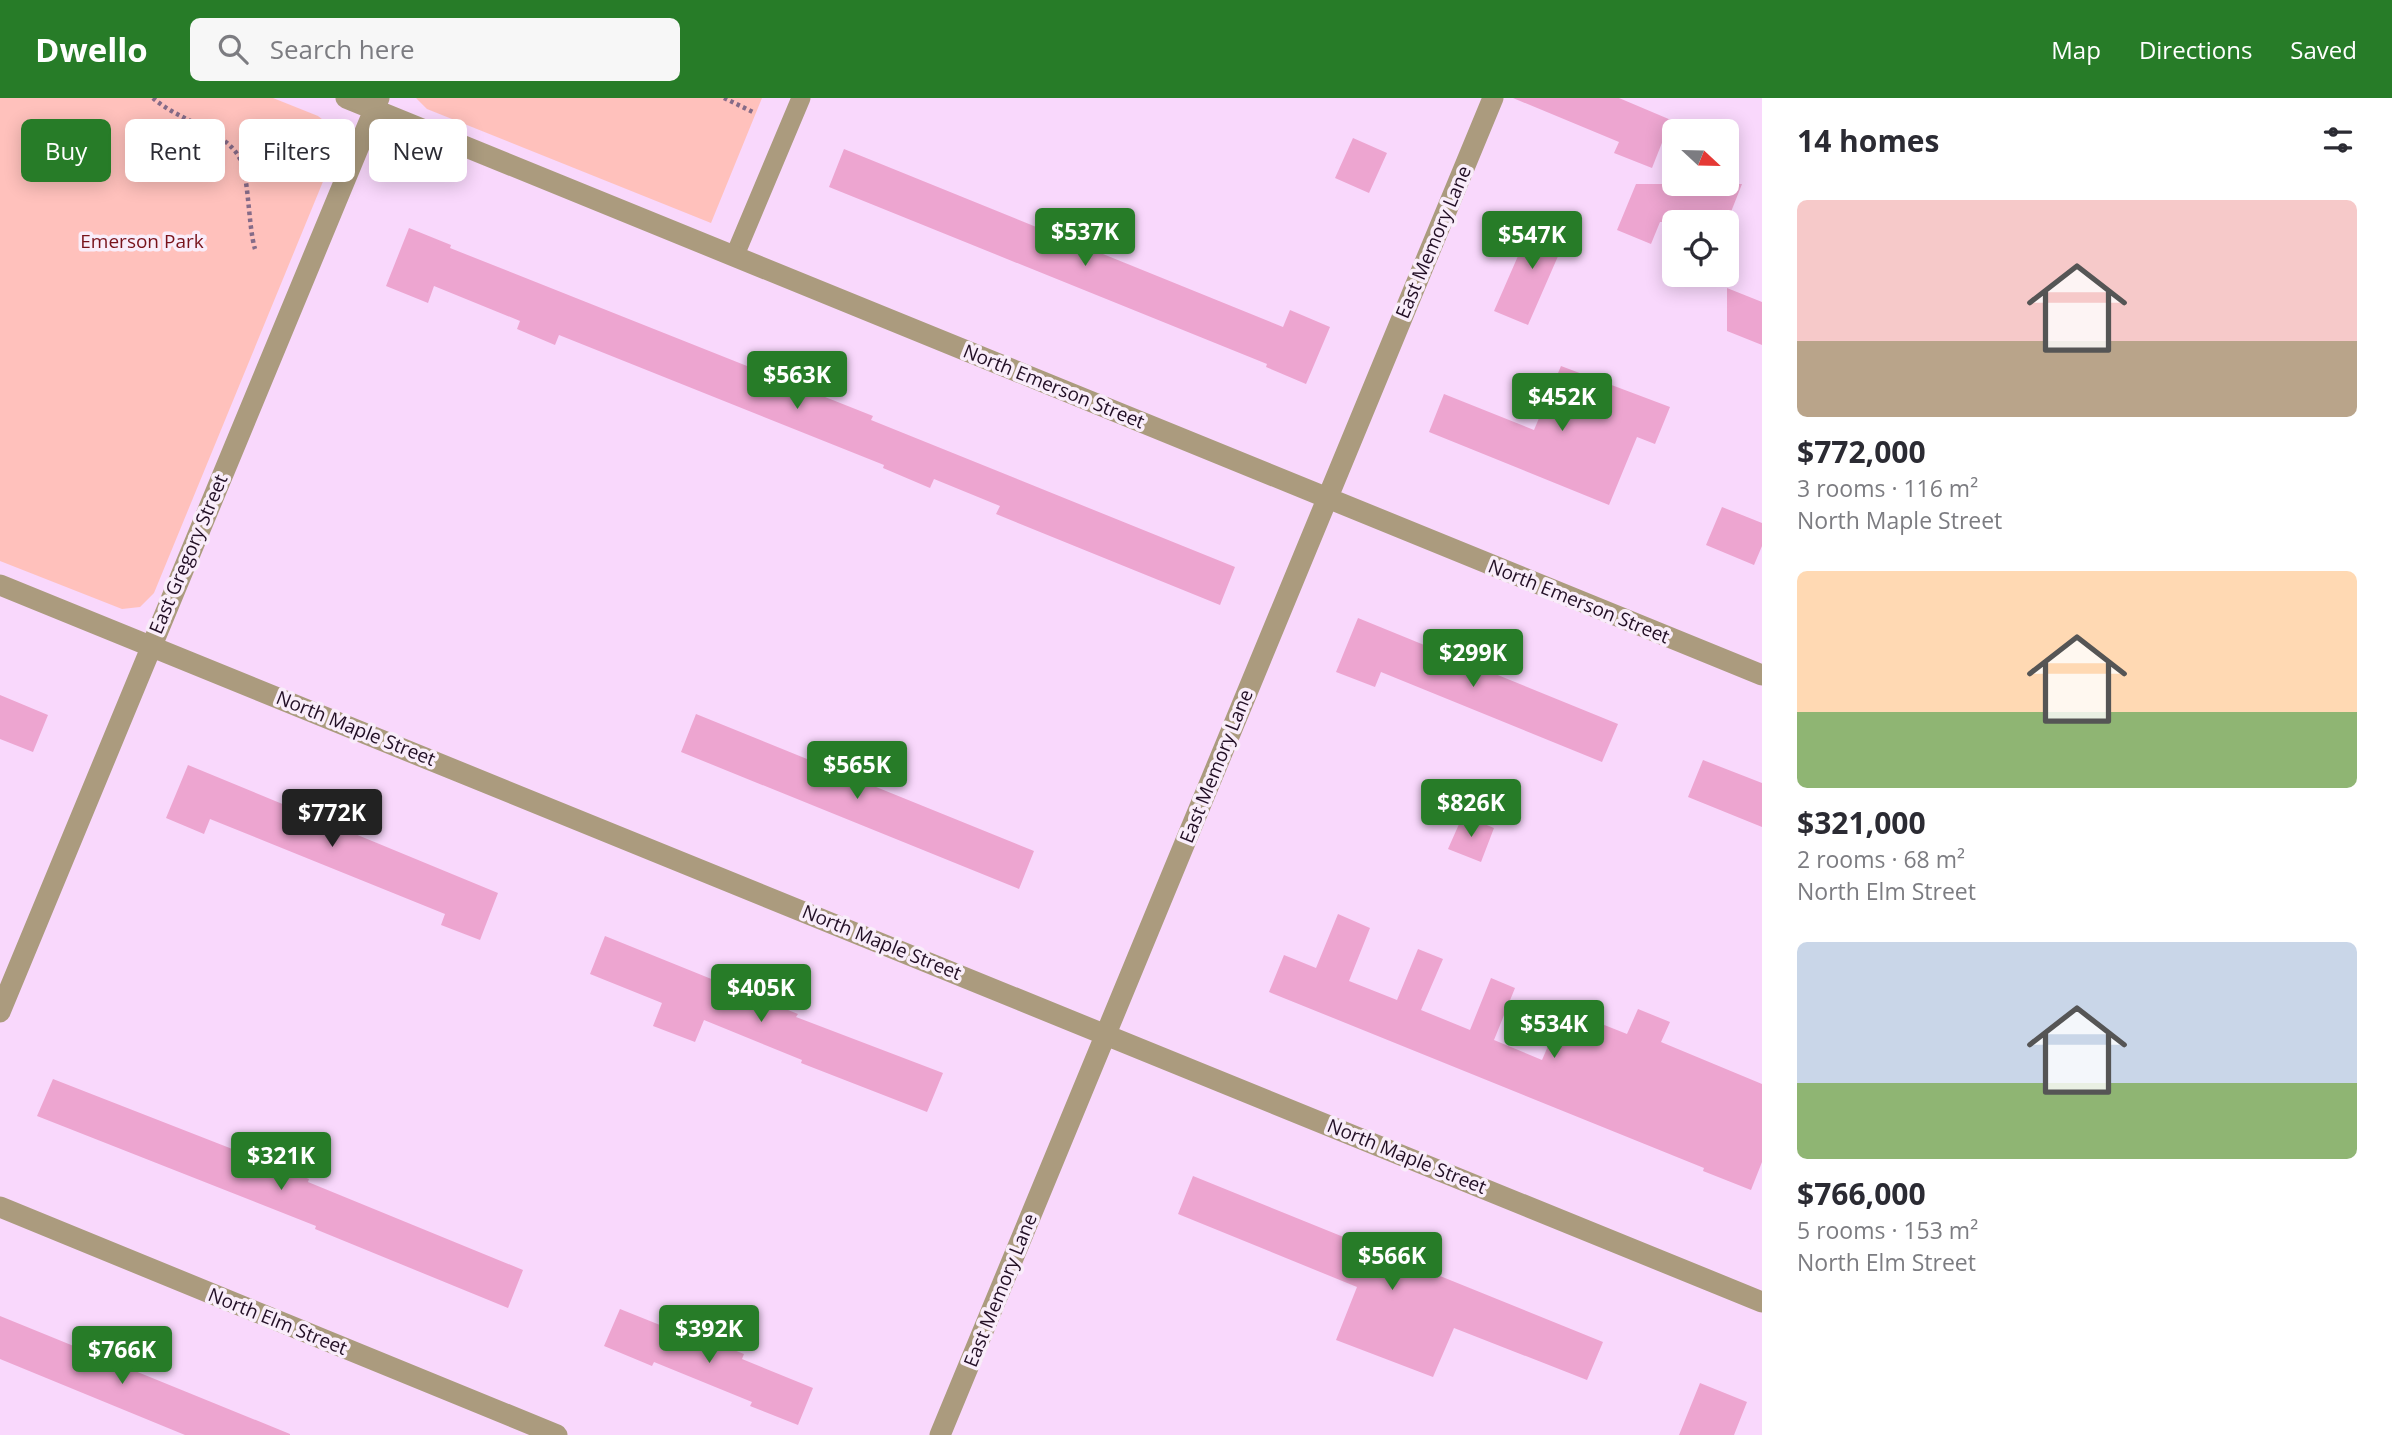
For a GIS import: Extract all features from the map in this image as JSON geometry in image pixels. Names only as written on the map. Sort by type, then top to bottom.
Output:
[{"type":"street","name":"North Emerson Street","points":[[346,98],[377,104],[735,255],[1762,675]]},
{"type":"street","name":"East Memory Lane","points":[[940,1435],[1325,498],[1493,98]]},
{"type":"street","name":"East Gregory Street","points":[[0,1012],[150,645],[377,104]]},
{"type":"street","name":"North Maple Street","points":[[0,585],[1762,1301]]},
{"type":"street","name":"North Elm Street","points":[[0,1207],[557,1435]]},
{"type":"lane","points":[[735,255],[801,98]]},
{"type":"path","points":[[153,98],[227,142],[241,159],[250,234],[255,249]]},
{"type":"path","points":[[724,98],[755,113]]},
{"type":"green space","name":"Emerson Park","points":[[0,98],[273,98],[318,116],[322,119],[239,119],[239,182],[323,182],[154,593],[140,607],[122,609],[0,561]]},
{"type":"green space","points":[[416,98],[762,98],[711,223],[467,125],[467,119],[452,119],[427,109]]},
{"type":"building","points":[[1513,98],[1619,98],[1669,119],[1662,119],[1662,143],[1652,168],[1614,153],[1619,142]]},
{"type":"building","points":[[1353,138],[1387,153],[1369,193],[1335,178]]},
{"type":"building","points":[[844,149],[1283,327],[1290,310],[1330,327],[1306,384],[1266,367],[1267,364],[829,187]]},
{"type":"building","points":[[1636,184],[1662,184],[1662,196],[1737,196],[1732,210],[1662,210],[1662,222],[1651,244],[1617,230]]},
{"type":"building","points":[[1535,217],[1569,231],[1528,325],[1494,311]]},
{"type":"building","points":[[409,228],[451,245],[450,248],[873,416],[871,420],[1235,567],[1220,605],[996,514],[1000,506],[934,479],[930,488],[883,468],[884,465],[559,335],[555,345],[517,329],[520,321],[434,286],[428,303],[386,286]]},
{"type":"building","points":[[1727,288],[1762,302],[1762,345],[1727,331]]},
{"type":"building","points":[[1561,366],[1670,407],[1655,444],[1637,437],[1609,505],[1429,432],[1444,394],[1534,430]]},
{"type":"building","points":[[1722,507],[1762,523],[1762,546],[1754,565],[1706,545]]},
{"type":"building","points":[[1358,618],[1618,724],[1602,762],[1381,672],[1375,687],[1336,672]]},
{"type":"building","points":[[0,695],[48,715],[33,752],[0,739]]},
{"type":"building","points":[[696,714],[1034,851],[1019,889],[681,752]]},
{"type":"building","points":[[1703,760],[1762,783],[1762,827],[1688,797]]},
{"type":"building","points":[[188,765],[498,893],[480,940],[441,925],[445,914],[210,819],[204,834],[166,818]]},
{"type":"building","points":[[1463,815],[1494,828],[1481,862],[1448,849]]},
{"type":"building","points":[[1338,914],[1370,928],[1349,981],[1397,1000],[1418,949],[1443,959],[1421,1010],[1470,1030],[1491,978],[1515,988],[1494,1040],[1542,1060],[1564,1009],[1627,1034],[1638,1009],[1670,1022],[1661,1042],[1762,1084],[1762,1162],[1751,1190],[1703,1171],[1704,1168],[1269,992],[1284,955],[1316,968]]},
{"type":"building","points":[[605,936],[798,1014],[796,1017],[943,1073],[927,1112],[801,1063],[802,1060],[704,1020],[695,1042],[653,1026],[662,1003],[590,974]]},
{"type":"building","points":[[53,1079],[309,1179],[308,1182],[523,1270],[508,1308],[315,1229],[316,1226],[37,1116]]},
{"type":"building","points":[[1193,1176],[1603,1342],[1587,1380],[1454,1328],[1433,1377],[1336,1340],[1357,1287],[1178,1214]]},
{"type":"building","points":[[620,1309],[695,1339],[696,1335],[744,1354],[742,1359],[813,1388],[798,1425],[750,1406],[752,1402],[654,1362],[652,1366],[604,1346]]},
{"type":"building","points":[[0,1316],[290,1435],[185,1435],[0,1359]]},
{"type":"building","points":[[1700,1383],[1747,1402],[1734,1435],[1679,1435]]}]
